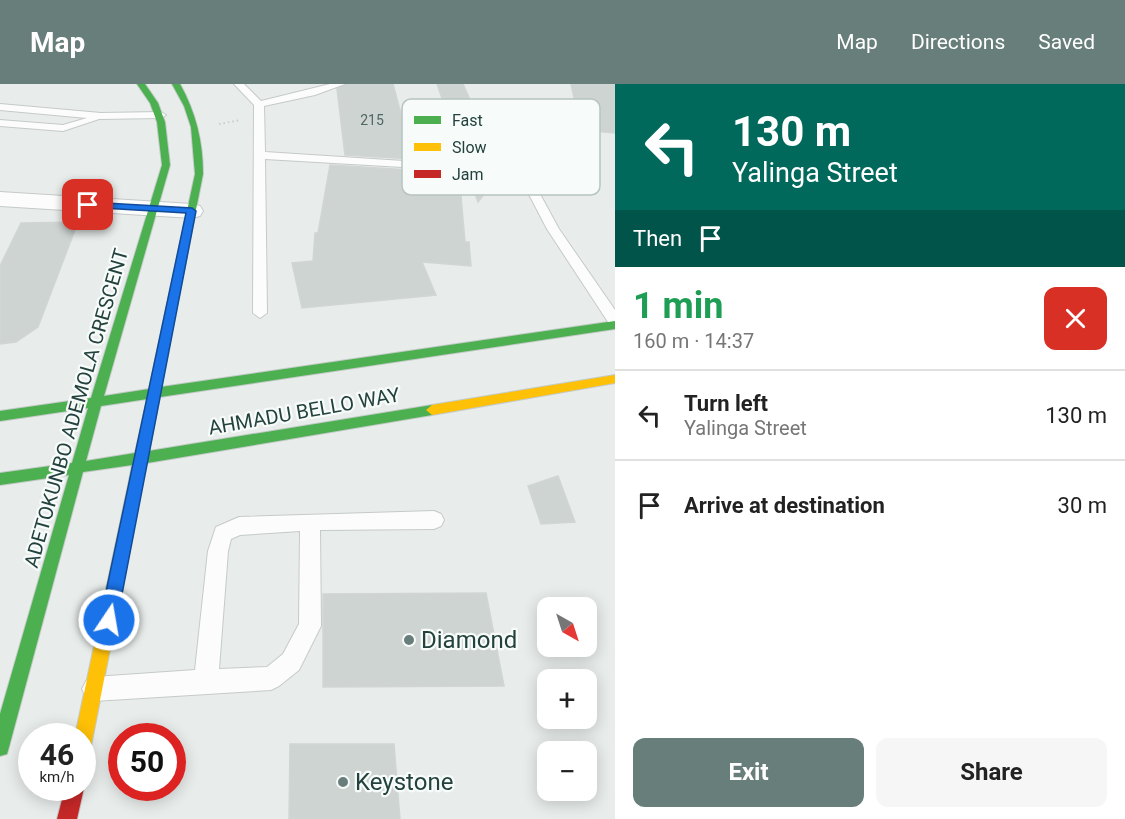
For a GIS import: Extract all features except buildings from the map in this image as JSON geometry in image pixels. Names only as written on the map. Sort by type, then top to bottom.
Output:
[{"type":"main road","name":"ADETOKUNBO ADEMOLA CRESCENT","points":[[0,747],[96,401],[166,165],[164,127],[160,115],[141,84]]},
{"type":"main road","points":[[87,723],[199,174],[198,127],[188,103],[176,84]]},
{"type":"main road","name":"AHMADU BELLO WAY","points":[[0,416],[615,323]]},
{"type":"main road","name":"AHMADU BELLO WAY","points":[[0,479],[142,458],[615,379]]},
{"type":"main road","points":[[67,819],[71,801]]},
{"type":"street","points":[[0,199],[192,211]]},
{"type":"lane","points":[[239,84],[260,105],[260,313]]},
{"type":"lane","points":[[260,105],[340,84]]},
{"type":"lane","points":[[0,107],[101,116],[160,115]]},
{"type":"lane","points":[[0,123],[63,128],[101,116]]},
{"type":"lane","points":[[259,154],[402,164]]},
{"type":"lane","points":[[535,195],[553,229],[615,323]]},
{"type":"lane","points":[[206,681],[219,551],[223,533],[239,526],[310,522],[434,520]]},
{"type":"lane","points":[[94,689],[271,678],[291,662],[310,626],[310,522]]},
{"type":"traffic: fast","points":[[0,747],[96,401],[166,165],[161,122],[154,103],[141,84]]},
{"type":"traffic: fast","points":[[136,481],[199,174],[195,127],[176,84]]},
{"type":"traffic: fast","points":[[0,416],[615,325]]},
{"type":"traffic: fast","points":[[0,479],[432,410]]},
{"type":"traffic: slow","points":[[432,410],[615,379]]},
{"type":"traffic: slow","points":[[87,723],[136,481]]},
{"type":"traffic: jam","points":[[67,819],[71,801]]},
{"type":"place","name":"Diamond","points":[[409,640]]},
{"type":"place","name":"Keystone","points":[[343,782]]},
{"type":"route","points":[[88,205],[192,211],[109,620]]}]
